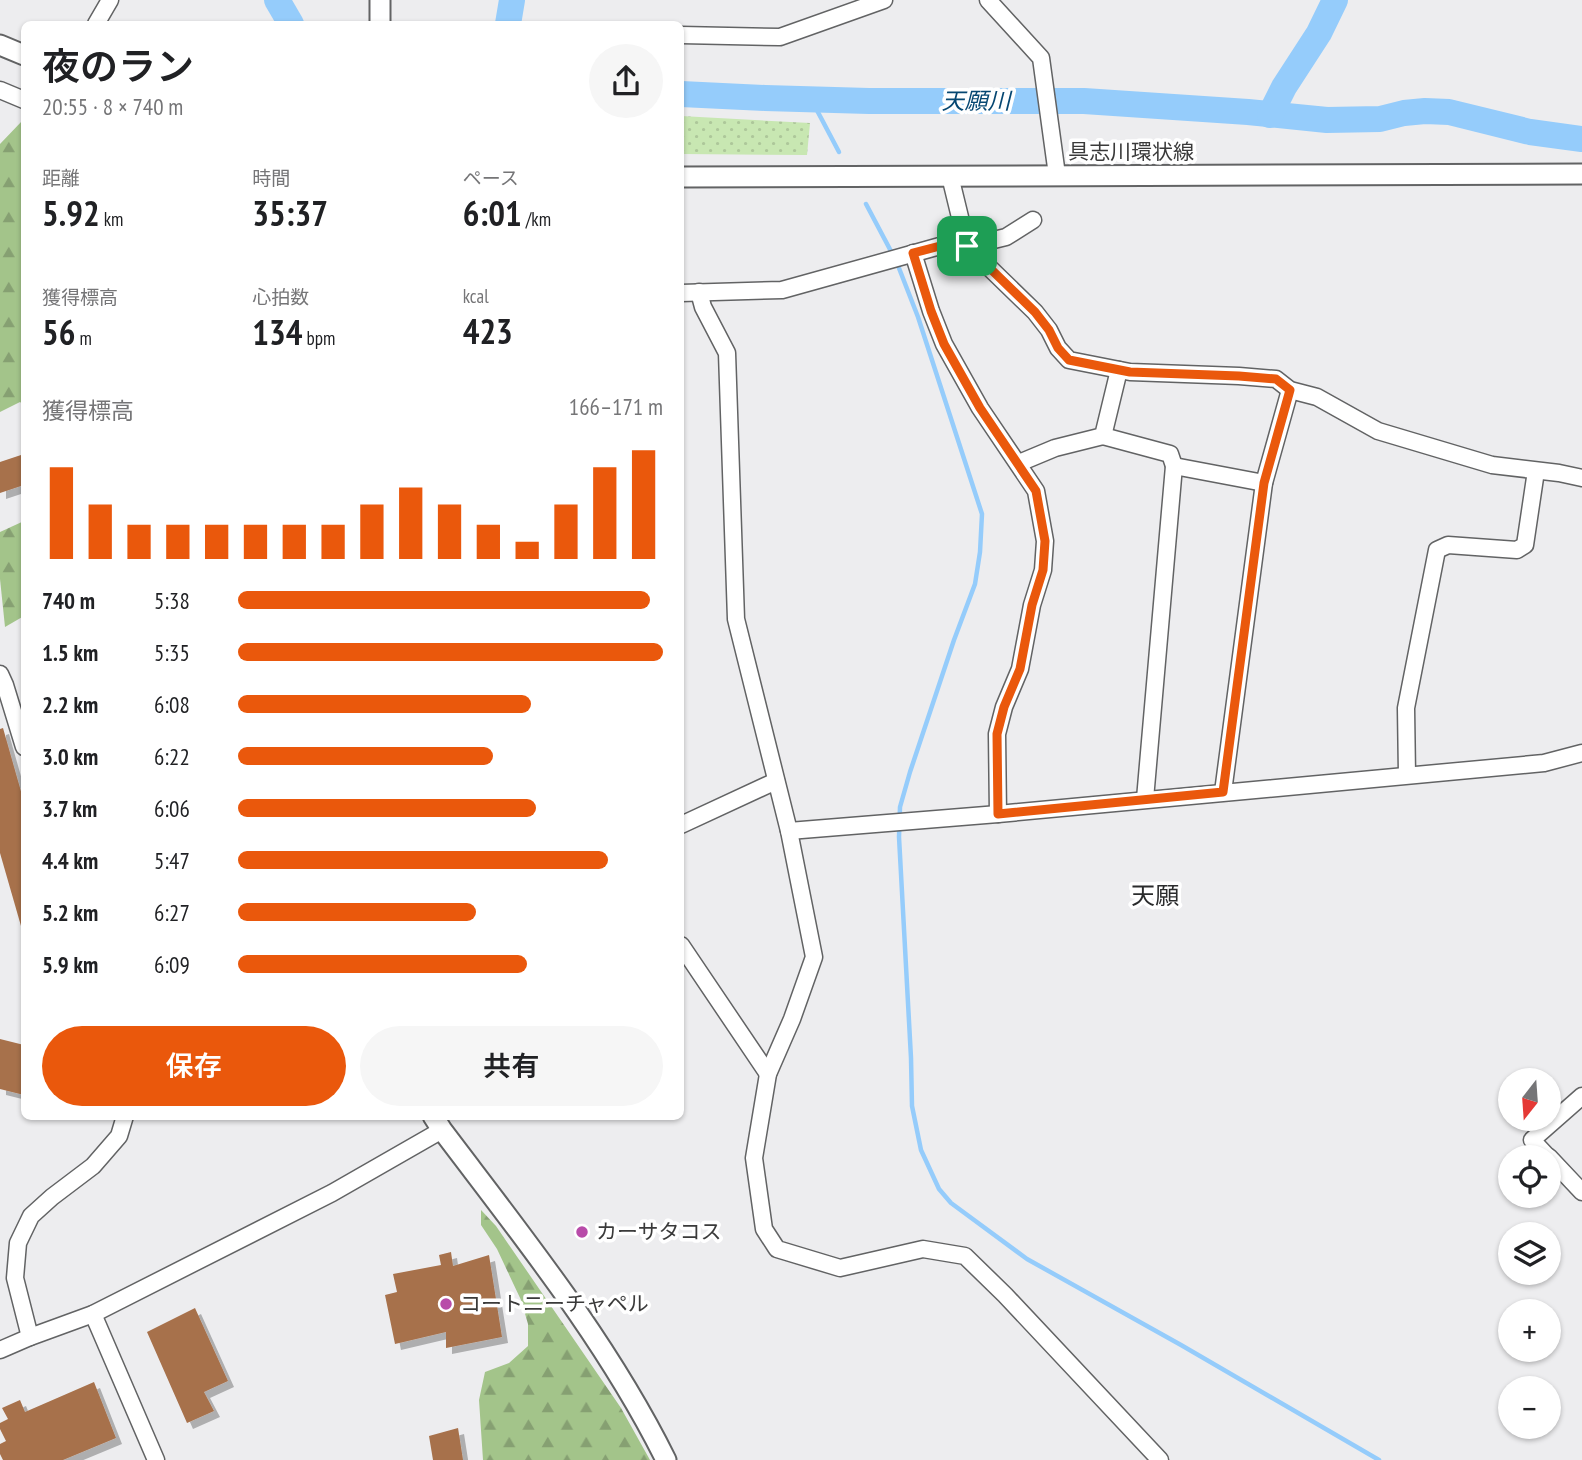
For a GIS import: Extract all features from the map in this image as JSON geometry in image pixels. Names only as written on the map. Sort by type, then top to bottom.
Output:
[{"type":"main road","points":[[380,0],[380,21]]},
{"type":"main road","points":[[0,44],[21,54]]},
{"type":"main road","name":"具志川環状線","points":[[684,177],[1582,174]]},
{"type":"main road","points":[[437,1124],[605,1352],[631,1393],[666,1460]]},
{"type":"street","points":[[98,21],[110,0]]},
{"type":"street","points":[[684,35],[780,37],[884,0]]},
{"type":"street","points":[[988,0],[1041,58],[1058,175]]},
{"type":"street","points":[[0,90],[21,99]]},
{"type":"street","points":[[950,176],[967,246],[1035,312],[1069,360],[1130,372],[1276,379],[1290,390],[1317,397],[1378,431],[1492,465],[1582,478]]},
{"type":"street","points":[[684,293],[782,290],[940,246],[961,248],[1006,237],[1033,220]]},
{"type":"street","points":[[913,253],[944,344],[980,408],[1036,491],[1045,541],[1043,570],[1032,605],[1020,669],[1004,707],[997,734],[998,814]]},
{"type":"street","points":[[699,292],[703,306],[727,353],[736,619],[789,831],[814,957],[768,1074],[754,1158],[764,1228],[777,1249],[840,1268],[923,1249],[965,1256],[1160,1460]]},
{"type":"street","points":[[1103,436],[1119,370]]},
{"type":"street","points":[[1223,792],[1264,483],[1290,390]]},
{"type":"street","points":[[1018,463],[1055,448],[1103,436],[1170,454],[1174,466],[1145,799]]},
{"type":"street","points":[[1174,466],[1264,483]]},
{"type":"street","points":[[1407,775],[1406,708],[1437,550],[1448,545],[1517,551],[1525,545],[1536,471]]},
{"type":"street","points":[[0,674],[21,737]]},
{"type":"street","points":[[789,831],[1544,763],[1582,753]]},
{"type":"street","points":[[684,824],[776,781]]},
{"type":"street","points":[[684,949],[768,1074]]},
{"type":"street","points":[[1537,1145],[1532,1140],[1582,1096]]},
{"type":"street","points":[[30,1337],[15,1278],[18,1243],[31,1216],[93,1166],[119,1136],[124,1120]]},
{"type":"street","points":[[0,1350],[93,1314],[332,1193],[437,1124]]},
{"type":"street","points":[[1561,1170],[1582,1192]]},
{"type":"street","points":[[93,1314],[156,1460]]},
{"type":"green space","points":[[684,116],[810,123],[807,155],[684,154]]},
{"type":"green space","points":[[21,122],[21,403],[0,412],[0,144]]},
{"type":"green space","points":[[21,522],[21,618],[5,627],[0,579],[0,532]]},
{"type":"green space","points":[[481,1210],[496,1226],[621,1408],[650,1460],[483,1460],[479,1400],[485,1372],[509,1363],[528,1346],[528,1324],[521,1300],[497,1249],[481,1225]]},
{"type":"building","points":[[21,455],[21,486],[0,493],[0,462]]},
{"type":"building","points":[[3,728],[21,791],[21,926],[0,853],[0,729]]},
{"type":"building","points":[[0,1039],[21,1044],[21,1094],[0,1089]]},
{"type":"building","points":[[451,1252],[453,1266],[489,1255],[502,1337],[446,1348],[446,1332],[395,1344],[385,1295],[397,1292],[393,1274],[441,1265],[439,1255]]},
{"type":"building","points":[[195,1308],[228,1381],[204,1392],[214,1411],[187,1423],[147,1332]]},
{"type":"building","points":[[94,1382],[116,1438],[63,1460],[3,1460],[0,1444],[6,1441],[0,1423],[8,1419],[2,1408],[20,1400],[25,1412]]},
{"type":"building","points":[[458,1428],[463,1460],[433,1460],[429,1436]]},
{"type":"waterway","name":"天願川","points":[[277,0],[289,21]]},
{"type":"waterway","name":"天願川","points":[[508,21],[512,0]]},
{"type":"waterway","name":"天願川","points":[[1270,115],[1284,87],[1319,33],[1335,0]]},
{"type":"waterway","name":"天願川","points":[[684,94],[869,101],[1084,101],[1327,120],[1380,119],[1425,111],[1449,112],[1530,132],[1582,139]]},
{"type":"waterway","points":[[811,99],[839,152]]},
{"type":"waterway","points":[[866,204],[893,255]]},
{"type":"waterway","points":[[897,263],[918,317],[982,514],[975,584],[900,807],[899,837],[912,1106],[921,1150],[939,1189],[951,1203],[1027,1259],[1379,1460]]},
{"type":"place","name":"カーサタコス","points":[[582,1232]]},
{"type":"place","name":"コートニーチャペル","points":[[446,1304]]},
{"type":"district","name":"天願","points":[[1155,896]]},
{"type":"route","points":[[940,246],[967,246],[1035,312],[1069,360],[1130,372],[1276,379],[1290,390],[1264,483],[1223,792],[998,814],[997,734],[1004,707],[1020,669],[1032,605],[1043,570],[1045,541],[1036,491],[980,408],[944,344],[913,253],[940,246]]}]
